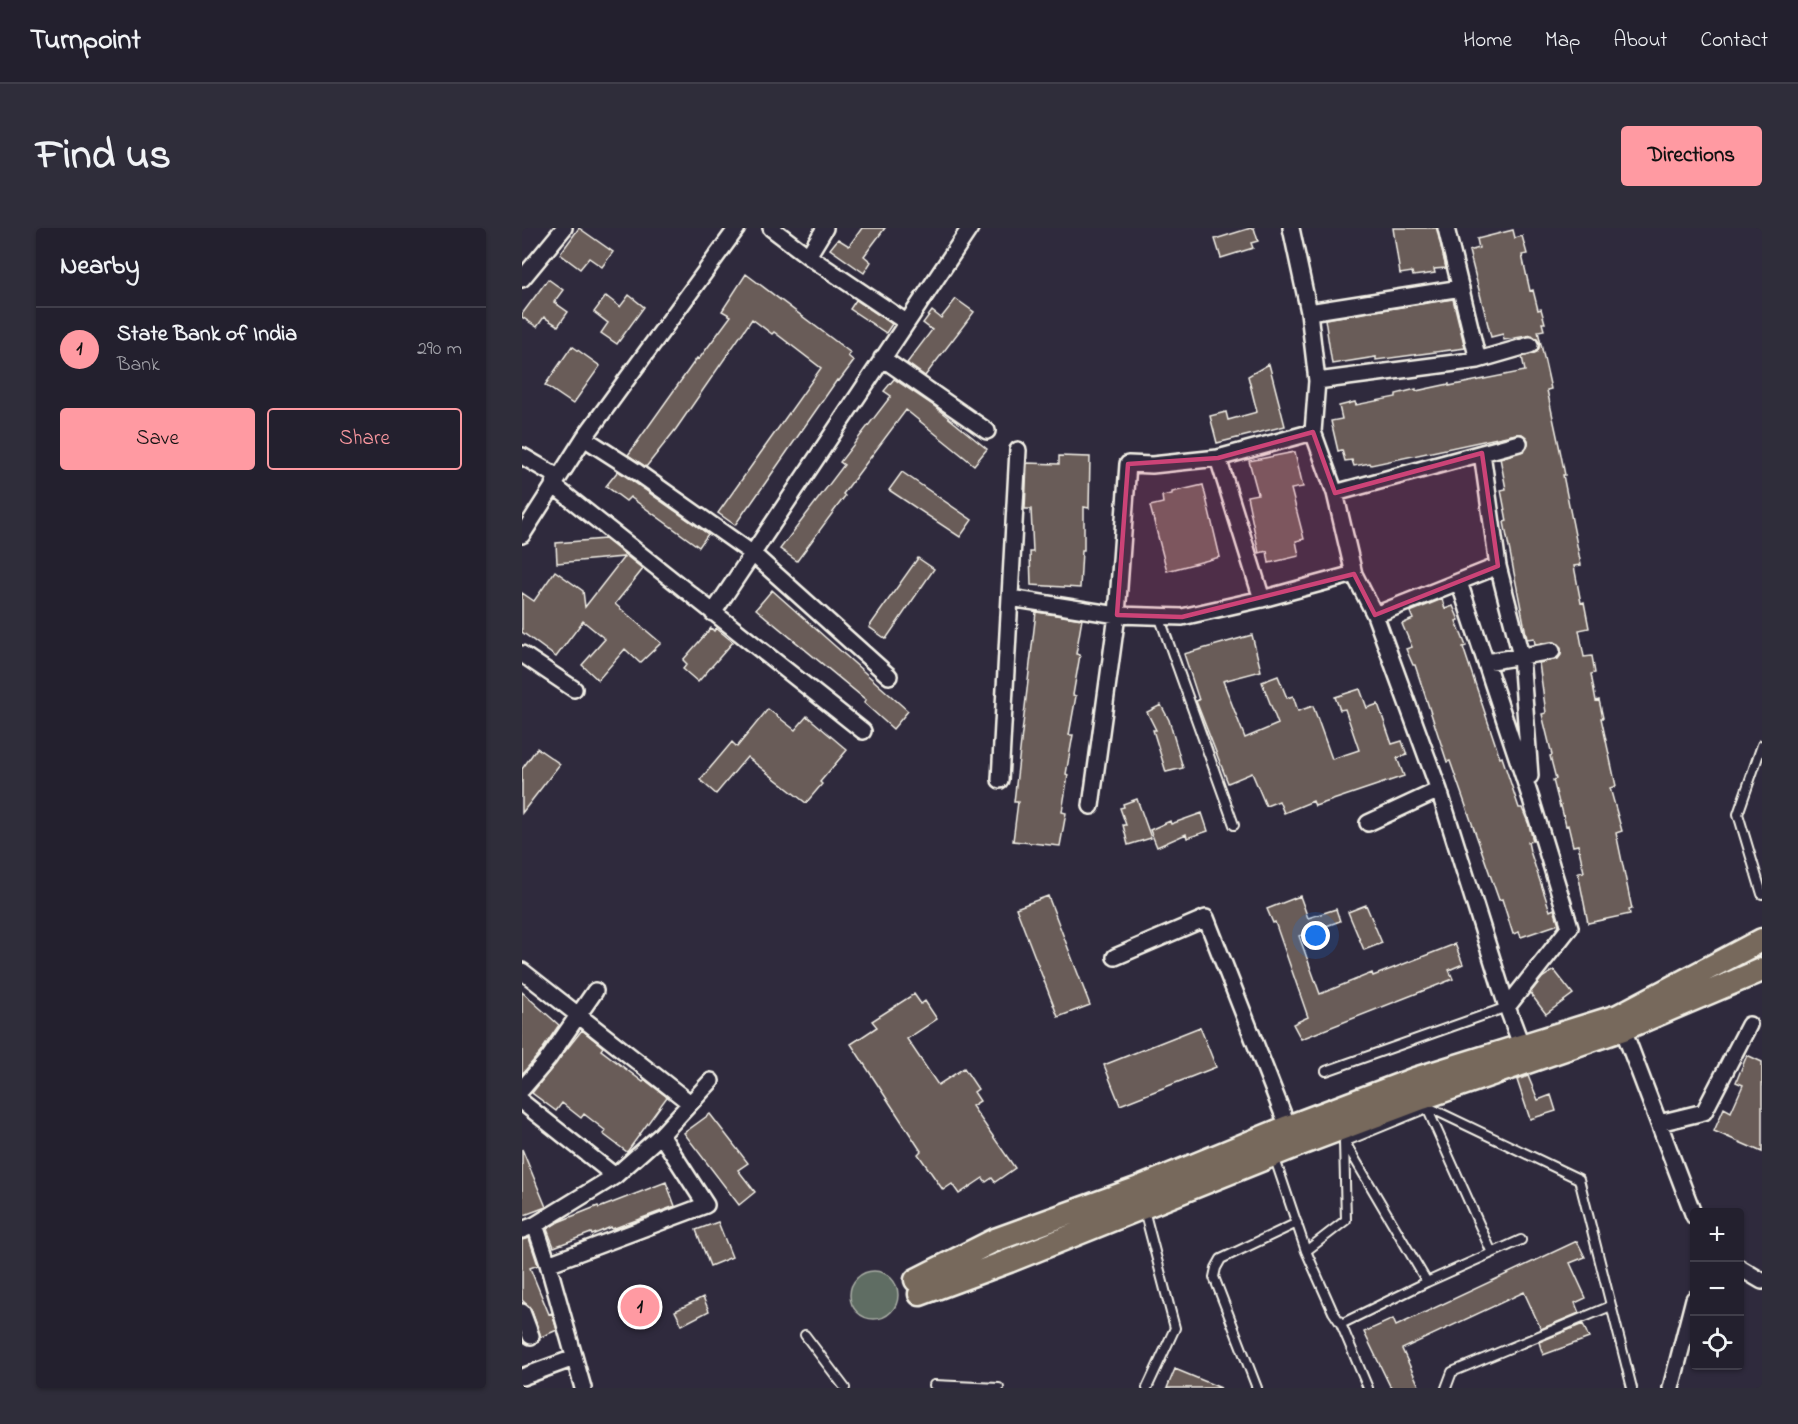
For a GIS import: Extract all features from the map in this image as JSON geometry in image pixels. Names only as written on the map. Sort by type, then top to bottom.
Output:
[{"type":"main road","points":[[1620,1022],[1762,940]]},
{"type":"main road","points":[[1295,1135],[1274,1155],[1009,1261],[918,1287],[995,1240],[1139,1188],[1295,1135],[1421,1095],[1525,1054],[1762,970]]},
{"type":"street","points":[[522,279],[564,228]]},
{"type":"street","points":[[522,535],[584,438],[737,228]]},
{"type":"street","points":[[771,228],[808,256],[906,322]]},
{"type":"street","points":[[808,256],[825,228]]},
{"type":"street","points":[[713,613],[970,228]]},
{"type":"street","points":[[1291,228],[1309,312],[1317,381],[1313,432],[1335,493],[1354,574],[1375,615],[1439,790],[1507,1007],[1525,1054]]},
{"type":"street","points":[[1446,228],[1478,360]]},
{"type":"street","points":[[1309,312],[1461,288]]},
{"type":"street","points":[[1317,381],[1478,360],[1530,345]]},
{"type":"street","points":[[882,358],[987,431]]},
{"type":"street","points":[[1091,806],[1117,615],[1128,464],[1152,465],[1218,458],[1313,432]]},
{"type":"street","points":[[584,438],[637,472],[753,554],[889,676]]},
{"type":"street","points":[[1335,493],[1519,443]]},
{"type":"street","points":[[1000,780],[1018,450]]},
{"type":"street","points":[[1482,453],[1498,566],[1521,656],[1531,799]]},
{"type":"street","points":[[522,456],[713,613],[864,731]]},
{"type":"street","points":[[1218,458],[1262,599]]},
{"type":"street","points":[[1375,615],[1498,566]]},
{"type":"street","points":[[1010,598],[1117,615],[1182,617],[1262,599],[1354,574]]},
{"type":"street","points":[[1459,582],[1531,799],[1570,927],[1507,1007]]},
{"type":"street","points":[[1486,662],[1552,651]]},
{"type":"street","points":[[522,654],[574,689]]},
{"type":"street","points":[[1368,823],[1439,790]]},
{"type":"street","points":[[1115,957],[1206,918],[1295,1135]]},
{"type":"street","points":[[522,971],[690,1103]]},
{"type":"street","points":[[522,1089],[548,1059],[594,991]]},
{"type":"street","points":[[1620,1022],[1692,1208]]},
{"type":"street","points":[[1659,1123],[1704,1112],[1749,1025]]},
{"type":"street","points":[[583,1388],[548,1264],[529,1227],[615,1176],[661,1135],[711,1081]]},
{"type":"street","points":[[522,1102],[615,1176]]},
{"type":"street","points":[[548,1264],[706,1205],[661,1135]]},
{"type":"street","points":[[1744,1270],[1762,1281]]},
{"type":"street","points":[[522,1312],[531,1336]]},
{"type":"street","points":[[1671,1388],[1690,1316]]},
{"type":"street","points":[[522,1377],[574,1358]]},
{"type":"lane","points":[[1160,616],[1234,825]]},
{"type":"lane","points":[[1762,745],[1738,814],[1762,894]]},
{"type":"lane","points":[[1326,1071],[1507,1007]]},
{"type":"lane","points":[[1344,1142],[1421,1095]]},
{"type":"lane","points":[[1421,1095],[1492,1253]]},
{"type":"lane","points":[[1421,1095],[1579,1179],[1632,1388]]},
{"type":"lane","points":[[1306,1251],[1346,1220],[1344,1142]]},
{"type":"lane","points":[[1344,1142],[1427,1282]]},
{"type":"lane","points":[[1274,1155],[1306,1251],[1368,1388]]},
{"type":"lane","points":[[1143,1207],[1174,1328],[1147,1388]]},
{"type":"lane","points":[[1257,1388],[1214,1277],[1216,1268],[1221,1259],[1297,1224]]},
{"type":"lane","points":[[1341,1324],[1521,1240]]},
{"type":"lane","points":[[1446,1388],[1452,1372],[1611,1306]]},
{"type":"lane","points":[[805,1335],[845,1388]]},
{"type":"lane","points":[[933,1385],[999,1388]]},
{"type":"highlighted area","points":[[1313,432],[1335,493],[1482,453],[1498,566],[1375,615],[1354,574],[1182,617],[1117,615],[1128,464],[1218,458]]},
{"type":"green space","points":[[869,1271],[879,1271],[891,1278],[898,1290],[898,1300],[891,1312],[879,1319],[869,1319],[854,1308],[850,1300],[850,1290],[861,1275]]},
{"type":"building","points":[[579,228],[613,252],[602,267],[589,258],[580,269],[560,254]]},
{"type":"building","points":[[862,228],[885,228],[864,256],[871,262],[864,273],[830,249],[838,239],[849,246]]},
{"type":"building","points":[[1254,228],[1258,241],[1251,243],[1253,248],[1221,258],[1215,239]]},
{"type":"building","points":[[1393,228],[1437,228],[1446,268],[1434,269],[1435,273],[1413,276],[1412,272],[1400,274]]},
{"type":"building","points":[[1513,230],[1515,238],[1522,236],[1527,254],[1522,255],[1530,291],[1533,290],[1538,310],[1541,309],[1545,323],[1542,323],[1544,330],[1538,331],[1551,389],[1547,390],[1581,565],[1574,566],[1581,603],[1584,602],[1589,628],[1579,630],[1584,657],[1592,656],[1595,673],[1591,674],[1596,701],[1599,700],[1616,786],[1610,788],[1622,831],[1616,833],[1632,909],[1629,910],[1630,914],[1588,923],[1578,873],[1584,872],[1578,845],[1573,846],[1568,825],[1566,826],[1560,807],[1553,780],[1556,779],[1550,756],[1552,755],[1542,714],[1546,713],[1539,663],[1558,659],[1561,649],[1555,642],[1535,644],[1534,638],[1527,639],[1504,522],[1507,521],[1501,490],[1506,489],[1500,458],[1525,450],[1528,440],[1522,434],[1516,434],[1371,465],[1370,463],[1354,466],[1352,460],[1345,461],[1342,450],[1338,451],[1331,421],[1342,419],[1339,406],[1396,397],[1396,394],[1416,389],[1416,391],[1449,384],[1449,386],[1525,371],[1522,357],[1537,352],[1539,342],[1532,335],[1504,340],[1503,334],[1491,337],[1469,251],[1479,248],[1477,239]]},
{"type":"building","points":[[746,274],[851,353],[848,356],[854,361],[839,381],[837,380],[735,525],[718,513],[821,368],[774,332],[772,334],[752,319],[676,429],[646,467],[628,455],[697,358],[699,359],[731,316],[722,311]]},
{"type":"building","points":[[548,279],[563,290],[554,302],[568,312],[558,326],[544,317],[537,327],[522,317],[522,314]]},
{"type":"building","points":[[629,295],[644,307],[617,344],[601,333],[608,323],[594,312],[606,296],[620,307]]},
{"type":"building","points":[[956,299],[974,312],[925,376],[907,363],[932,330],[923,323],[932,311],[941,318]]},
{"type":"building","points":[[1453,299],[1465,348],[1332,364],[1325,319]]},
{"type":"building","points":[[856,300],[892,324],[886,333],[850,309]]},
{"type":"building","points":[[572,346],[600,366],[573,404],[545,385]]},
{"type":"building","points":[[1269,364],[1285,426],[1217,443],[1210,416],[1226,412],[1228,420],[1257,412],[1248,376]]},
{"type":"building","points":[[894,379],[934,406],[987,449],[974,465],[906,410],[843,494],[845,496],[797,561],[780,549],[844,465],[840,462],[891,396],[884,391]]},
{"type":"building","points":[[1295,452],[1303,487],[1291,489],[1304,539],[1296,541],[1299,556],[1269,563],[1267,551],[1259,553],[1247,496],[1258,494],[1249,461]]},
{"type":"building","points":[[1059,456],[1090,457],[1089,508],[1084,507],[1084,550],[1082,550],[1080,588],[1031,585],[1030,552],[1033,552],[1031,509],[1025,509],[1027,463],[1059,464]]},
{"type":"building","points":[[618,471],[708,534],[699,547],[630,497],[626,501],[606,486]]},
{"type":"building","points":[[902,472],[972,520],[960,537],[889,490]]},
{"type":"building","points":[[1203,485],[1220,557],[1167,571],[1150,506],[1163,503],[1162,496],[1172,494],[1172,492]]},
{"type":"building","points":[[605,539],[643,569],[615,604],[661,643],[640,663],[625,649],[598,680],[582,665],[605,639],[583,621],[556,657],[522,632],[522,593],[534,601],[555,571],[583,591],[585,607],[624,557],[557,563],[556,543]]},
{"type":"building","points":[[918,558],[934,569],[886,639],[869,627]]},
{"type":"building","points":[[772,590],[908,711],[893,729],[864,703],[866,700],[756,609]]},
{"type":"building","points":[[1442,599],[1445,609],[1453,606],[1459,620],[1456,621],[1466,646],[1463,647],[1500,758],[1502,757],[1519,808],[1522,808],[1529,825],[1533,841],[1528,842],[1530,851],[1550,911],[1554,909],[1559,924],[1521,937],[1519,932],[1513,934],[1502,899],[1499,900],[1450,761],[1447,762],[1415,665],[1406,649],[1412,647],[1402,624],[1413,619],[1410,612]]},
{"type":"building","points":[[1036,612],[1082,619],[1076,654],[1080,655],[1073,695],[1076,696],[1069,735],[1073,735],[1062,812],[1066,813],[1060,846],[1013,841],[1018,802],[1014,802]]},
{"type":"building","points":[[711,628],[714,631],[716,628],[733,642],[698,682],[683,669],[687,664],[683,660]]},
{"type":"building","points":[[1252,635],[1261,671],[1223,681],[1245,738],[1278,724],[1262,682],[1278,676],[1287,698],[1293,696],[1298,711],[1313,706],[1332,759],[1359,750],[1345,709],[1340,710],[1335,697],[1360,689],[1367,708],[1378,704],[1392,744],[1402,741],[1407,755],[1397,758],[1404,776],[1315,806],[1313,801],[1284,813],[1279,801],[1266,806],[1252,773],[1228,783],[1196,701],[1199,700],[1184,654]]},
{"type":"building","points":[[1161,705],[1169,720],[1183,768],[1166,772],[1153,730],[1156,730],[1147,712]]},
{"type":"building","points":[[768,709],[795,730],[807,716],[847,750],[806,803],[747,757],[716,794],[700,780],[732,742],[737,747]]},
{"type":"building","points":[[537,748],[560,764],[522,813],[522,769]]},
{"type":"building","points":[[1137,799],[1151,838],[1128,845],[1123,825],[1126,825],[1120,808],[1124,807],[1123,804]]},
{"type":"building","points":[[1202,813],[1208,831],[1187,838],[1186,834],[1157,847],[1150,830],[1170,821],[1171,824]]},
{"type":"building","points":[[1048,896],[1090,1005],[1058,1017],[1016,908]]},
{"type":"building","points":[[1300,896],[1308,918],[1336,909],[1340,921],[1299,936],[1320,994],[1455,944],[1463,964],[1449,970],[1453,979],[1301,1039],[1293,1024],[1308,1017],[1275,922],[1273,923],[1267,909]]},
{"type":"building","points":[[1366,905],[1382,943],[1364,950],[1348,912]]},
{"type":"building","points":[[1554,970],[1573,994],[1546,1014],[1530,993],[1542,978]]},
{"type":"building","points":[[522,992],[559,1025],[522,1074]]},
{"type":"building","points":[[914,994],[921,1004],[925,1001],[937,1019],[907,1039],[938,1085],[964,1068],[978,1089],[974,1092],[980,1101],[972,1106],[1015,1168],[995,1182],[992,1178],[986,1182],[983,1178],[959,1194],[952,1184],[943,1190],[918,1154],[921,1151],[851,1044],[877,1027],[872,1021]]},
{"type":"building","points":[[1200,1027],[1216,1067],[1120,1105],[1104,1065]]},
{"type":"building","points":[[582,1030],[603,1047],[601,1050],[667,1097],[627,1152],[603,1134],[606,1131],[584,1114],[581,1118],[562,1103],[556,1111],[532,1093]]},
{"type":"building","points":[[1747,1055],[1762,1062],[1762,1152],[1714,1131],[1724,1108],[1731,1112],[1743,1085],[1736,1082]]},
{"type":"building","points":[[1528,1076],[1538,1100],[1551,1095],[1556,1111],[1530,1119],[1517,1080]]},
{"type":"building","points":[[710,1114],[748,1163],[738,1170],[755,1192],[739,1205],[684,1133]]},
{"type":"building","points":[[522,1149],[546,1207],[522,1216]]},
{"type":"building","points":[[666,1182],[675,1206],[554,1247],[547,1229],[558,1222]]},
{"type":"building","points":[[718,1222],[732,1257],[710,1266],[696,1230]]},
{"type":"building","points":[[529,1238],[538,1265],[530,1268],[549,1314],[552,1313],[557,1330],[541,1337],[531,1309],[522,1300],[522,1240]]},
{"type":"building","points":[[1577,1241],[1585,1257],[1570,1263],[1586,1298],[1575,1303],[1579,1313],[1541,1329],[1524,1292],[1402,1349],[1420,1388],[1391,1388],[1364,1332],[1393,1319],[1396,1326]]},
{"type":"building","points":[[703,1297],[709,1311],[682,1325],[675,1311]]},
{"type":"building","points":[[1583,1324],[1589,1338],[1543,1355],[1539,1342]]},
{"type":"building","points":[[1175,1369],[1221,1388],[1167,1388]]},
{"type":"place","name":"State Bank of India","points":[[640,1307]]}]
